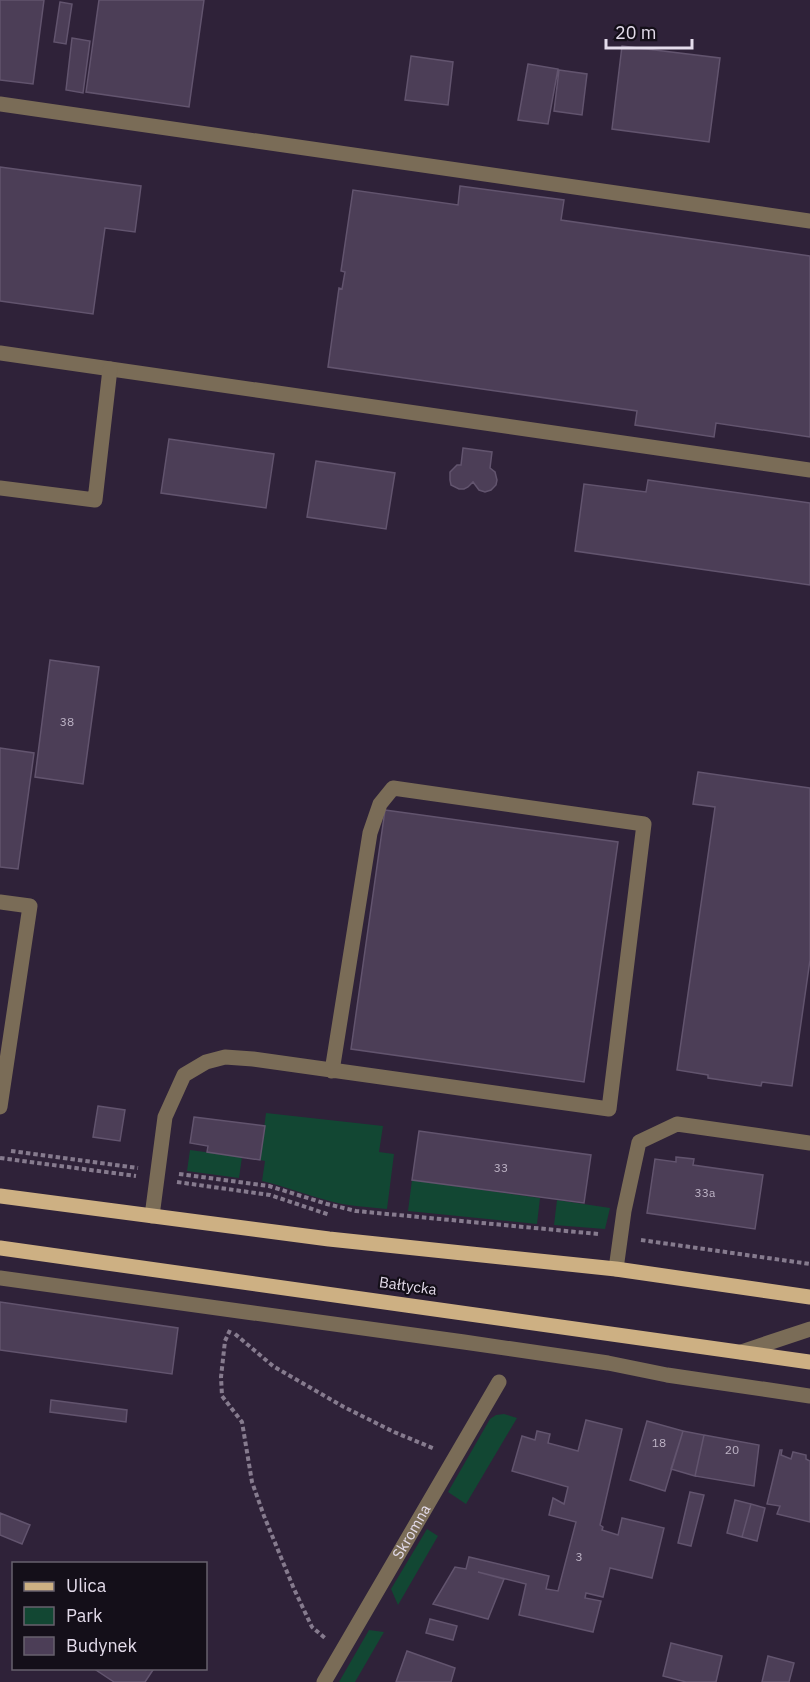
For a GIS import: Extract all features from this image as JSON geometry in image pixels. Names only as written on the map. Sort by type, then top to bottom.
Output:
[{"type":"main road","points":[[0,1196],[391,1247],[616,1269],[810,1297]]},
{"type":"main road","name":"Bałtycka","points":[[0,1248],[810,1362]]},
{"type":"street","points":[[0,104],[810,221]]},
{"type":"street","points":[[0,353],[810,470]]},
{"type":"street","points":[[0,488],[95,500],[110,369]]},
{"type":"street","points":[[152,1216],[165,1117],[183,1074],[206,1062],[225,1057],[609,1109],[644,824],[393,788],[380,804],[370,833],[332,1071]]},
{"type":"street","points":[[0,902],[30,906],[0,1107]]},
{"type":"street","points":[[616,1269],[624,1211],[639,1142],[677,1124],[810,1143]]},
{"type":"street","points":[[0,1278],[608,1363],[810,1396]]},
{"type":"street","points":[[741,1352],[810,1329]]},
{"type":"street","name":"Skromna","points":[[324,1682],[499,1382]]},
{"type":"path","points":[[11,1151],[142,1169]]},
{"type":"path","points":[[0,1158],[139,1177]]},
{"type":"path","points":[[173,1173],[269,1186],[356,1211],[602,1234]]},
{"type":"path","points":[[174,1182],[270,1195],[338,1217]]},
{"type":"path","points":[[640,1240],[810,1264]]},
{"type":"path","points":[[204,1305],[273,1366],[344,1407],[394,1432],[455,1457]]},
{"type":"path","points":[[231,1330],[225,1341],[222,1396],[242,1422],[252,1482],[294,1588],[312,1627],[340,1653]]},
{"type":"green space","points":[[266,1113],[383,1126],[379,1152],[394,1154],[387,1209],[334,1202],[262,1181],[265,1161],[260,1160]]},
{"type":"green space","points":[[190,1150],[242,1157],[239,1178],[187,1171]]},
{"type":"green space","points":[[412,1180],[540,1198],[537,1224],[408,1211]]},
{"type":"green space","points":[[557,1200],[610,1208],[605,1229],[554,1225]]},
{"type":"green space","points":[[504,1414],[517,1418],[466,1504],[448,1492],[490,1419]]},
{"type":"green space","points":[[427,1529],[438,1536],[398,1605],[391,1589]]},
{"type":"green space","points":[[369,1630],[384,1632],[355,1682],[339,1682]]},
{"type":"building","points":[[0,0],[44,0],[33,84],[0,80]]},
{"type":"building","points":[[99,0],[204,0],[189,107],[86,92]]},
{"type":"building","points":[[60,2],[72,4],[66,44],[54,42]]},
{"type":"building","points":[[72,38],[90,41],[83,93],[66,90]]},
{"type":"building","points":[[622,46],[720,58],[709,142],[612,129]]},
{"type":"building","points":[[411,56],[453,62],[448,105],[405,100]]},
{"type":"building","points":[[528,64],[558,69],[548,124],[518,120]]},
{"type":"building","points":[[559,70],[587,74],[582,115],[554,111]]},
{"type":"building","points":[[0,167],[141,186],[135,232],[105,228],[93,314],[0,301]]},
{"type":"building","points":[[460,186],[564,200],[561,220],[810,256],[810,437],[716,423],[714,437],[635,425],[637,411],[328,367],[339,288],[342,289],[345,272],[341,271],[353,190],[458,205]]},
{"type":"building","points":[[169,439],[274,454],[266,508],[161,493]]},
{"type":"building","points":[[463,448],[492,452],[490,468],[495,472],[497,480],[491,490],[485,492],[479,490],[473,482],[464,489],[451,485],[450,472],[457,465],[461,465]]},
{"type":"building","points":[[316,461],[395,473],[386,529],[307,517]]},
{"type":"building","points":[[648,480],[810,503],[810,585],[575,551],[584,484],[646,492]]},
{"type":"building","points":[[50,660],[99,667],[83,784],[35,777]]},
{"type":"building","points":[[0,748],[34,753],[18,869],[0,867]]},
{"type":"building","points":[[698,772],[810,788],[810,960],[792,1086],[762,1082],[761,1086],[708,1078],[708,1075],[677,1070],[715,807],[693,804]]},
{"type":"building","points":[[385,810],[618,842],[584,1082],[351,1049]]},
{"type":"building","points":[[98,1106],[125,1110],[120,1141],[93,1137]]},
{"type":"building","points":[[194,1117],[265,1126],[260,1160],[207,1152],[208,1146],[190,1143]]},
{"type":"building","points":[[419,1131],[591,1155],[584,1203],[412,1180]]},
{"type":"building","points":[[676,1157],[694,1159],[693,1165],[763,1175],[755,1229],[647,1213],[655,1159],[676,1162]]},
{"type":"building","points":[[0,1302],[178,1328],[172,1374],[0,1350]]},
{"type":"building","points":[[51,1400],[127,1410],[126,1422],[50,1412]]},
{"type":"building","points":[[586,1420],[622,1429],[600,1525],[603,1527],[602,1530],[618,1535],[622,1518],[664,1528],[652,1578],[610,1568],[603,1597],[586,1593],[585,1598],[601,1601],[593,1632],[519,1615],[526,1584],[478,1572],[504,1579],[488,1619],[433,1604],[455,1567],[466,1569],[469,1557],[549,1576],[546,1589],[558,1591],[576,1522],[549,1515],[553,1498],[564,1504],[568,1487],[512,1471],[522,1436],[535,1440],[537,1431],[550,1434],[548,1443],[578,1451]]},
{"type":"building","points":[[647,1421],[683,1431],[665,1491],[630,1480]]},
{"type":"building","points":[[683,1431],[704,1435],[695,1476],[671,1469]]},
{"type":"building","points":[[704,1435],[759,1445],[754,1486],[695,1476]]},
{"type":"building","points":[[780,1450],[782,1450],[781,1455],[791,1459],[793,1452],[806,1455],[806,1459],[810,1461],[810,1522],[777,1514],[780,1506],[767,1504]]},
{"type":"building","points":[[690,1492],[704,1495],[691,1546],[678,1543]]},
{"type":"building","points":[[735,1500],[751,1504],[742,1537],[727,1533]]},
{"type":"building","points":[[751,1504],[765,1508],[757,1541],[742,1537]]},
{"type":"building","points":[[0,1513],[30,1525],[22,1544],[0,1535]]},
{"type":"building","points":[[430,1619],[457,1626],[453,1640],[426,1633]]},
{"type":"building","points":[[671,1643],[722,1656],[716,1682],[686,1682],[663,1676]]},
{"type":"building","points":[[407,1651],[455,1668],[451,1682],[396,1682]]},
{"type":"building","points":[[768,1656],[794,1663],[789,1682],[762,1682]]},
{"type":"building","points":[[96,1670],[153,1670],[145,1682],[114,1682]]}]
